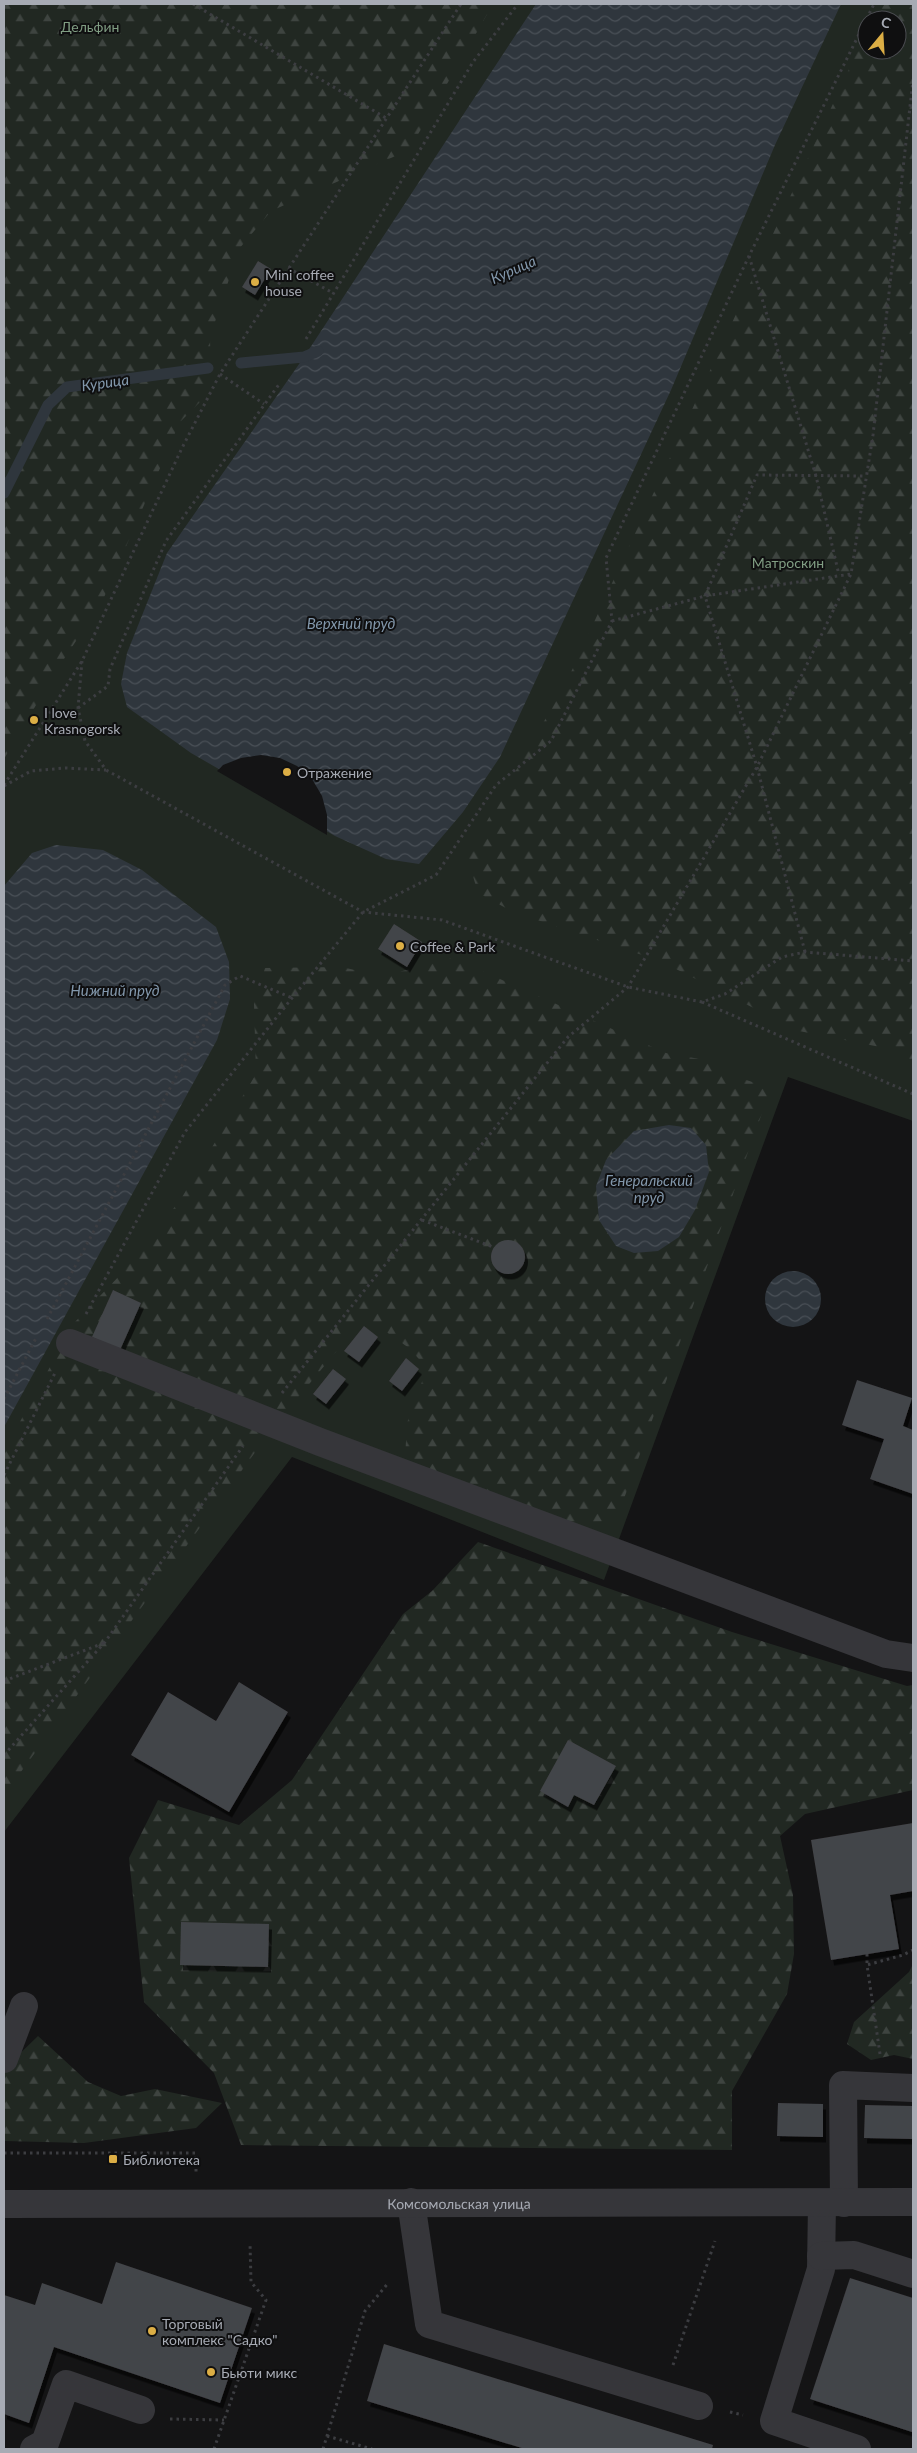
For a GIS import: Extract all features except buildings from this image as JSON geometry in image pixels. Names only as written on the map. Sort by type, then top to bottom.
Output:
[{"type":"street","points":[[70,1344],[262,1419],[886,1654],[913,1658]]},
{"type":"street","points":[[4,2059],[24,2006]]},
{"type":"street","points":[[856,2449],[774,2421],[821,2270],[821,2256],[833,2203],[843,2084],[913,2088]]},
{"type":"street","points":[[412,2202],[417,2250],[429,2324],[699,2406]]},
{"type":"street","name":"Комсомольская улица","points":[[4,2204],[913,2202]]},
{"type":"street","points":[[821,2256],[854,2255],[913,2273]]},
{"type":"street","points":[[34,2449],[45,2443],[66,2384],[141,2410]]},
{"type":"path","points":[[193,4],[386,118]]},
{"type":"path","points":[[4,785],[82,661],[182,448],[220,374],[461,4]]},
{"type":"path","points":[[306,339],[473,62],[518,4]]},
{"type":"path","points":[[4,1475],[70,1344],[185,1132],[362,912],[436,875],[496,785],[551,741],[612,621],[606,558],[749,256],[874,4]]},
{"type":"path","points":[[4,1756],[106,1642],[262,1419],[568,1037],[628,987],[757,767],[851,574],[866,476],[913,80]]},
{"type":"path","points":[[749,256],[816,476],[839,575]]},
{"type":"path","points":[[288,268],[333,293]]},
{"type":"path","points":[[220,374],[264,404]]},
{"type":"path","points":[[78,708],[108,686],[110,669],[166,541],[280,383]]},
{"type":"path","points":[[805,952],[757,767],[705,596],[757,475],[866,476]]},
{"type":"path","points":[[612,621],[705,596],[851,574]]},
{"type":"path","points":[[82,661],[78,708],[85,741],[106,770],[362,912],[442,920],[628,987],[702,1002],[913,1094]]},
{"type":"path","points":[[4,785],[31,772],[65,768],[106,770]]},
{"type":"path","points":[[702,1002],[725,994],[782,957],[805,952],[913,961]]},
{"type":"path","points":[[46,1320],[225,985],[240,976],[292,998]]},
{"type":"path","points":[[422,1220],[493,1247]]},
{"type":"path","points":[[4,1399],[37,1338]]},
{"type":"path","points":[[4,1681],[106,1642]]},
{"type":"path","points":[[867,1965],[903,1955],[913,1950]]},
{"type":"path","points":[[866,1954],[885,2086]]},
{"type":"path","points":[[4,2152],[196,2154],[196,2172]]},
{"type":"path","points":[[663,2394],[715,2241]]},
{"type":"path","points":[[214,2449],[266,2300],[251,2282],[250,2244]]},
{"type":"path","points":[[323,2449],[365,2311],[417,2250]]},
{"type":"path","points":[[699,2406],[774,2421]]},
{"type":"path","points":[[176,2421],[224,2420]]},
{"type":"path","points":[[327,2436],[372,2449]]},
{"type":"green space","points":[[4,4],[913,4],[913,1121],[788,1077],[604,1580],[292,1457],[4,1832]]},
{"type":"green space","name":"Дельфин","points":[[4,4],[493,4],[409,150],[271,211],[239,249],[210,337],[211,391],[180,422],[102,602],[58,668],[4,759]]},
{"type":"green space","name":"Матроскин","points":[[880,4],[913,4],[913,1061],[875,1046],[799,1031],[660,961],[513,912],[478,893],[467,856],[566,683],[857,52],[857,60],[907,60],[907,10],[877,10]]},
{"type":"green space","points":[[453,958],[666,1053],[705,1060],[740,1078],[771,1088],[616,1521],[539,1524],[438,1489],[405,1459],[407,1423],[427,1368],[409,1348],[365,1317],[275,1425],[4,1795],[4,1451],[74,1323],[124,1271],[181,1199],[256,1074],[254,1004],[265,968],[341,967],[383,976]]},
{"type":"green space","points":[[478,1542],[732,1632],[907,1686],[913,1685],[913,1790],[805,1814],[780,1836],[793,1895],[794,1954],[787,1994],[732,2091],[732,2150],[241,2145],[214,2073],[144,2002],[129,1858],[158,1800],[239,1825],[292,1780],[403,1614],[432,1591]]},
{"type":"green space","points":[[913,1964],[913,2059],[894,2055],[871,2060],[847,2044],[854,2022],[909,1972]]},
{"type":"green space","points":[[38,2036],[88,2082],[121,2096],[155,2089],[222,2103],[196,2128],[84,2143],[4,2141],[4,2069]]},
{"type":"water","name":"Верхний пруд","points":[[536,4],[841,4],[775,145],[671,390],[500,757],[463,812],[419,864],[386,859],[335,836],[191,753],[127,707],[121,684],[127,653],[167,553],[304,357]]},
{"type":"water","name":"Нижний пруд","points":[[56,845],[103,850],[142,870],[216,927],[229,962],[230,999],[217,1040],[4,1427],[4,886],[32,853]]},
{"type":"water","name":"Генеральский пруд","points":[[669,1125],[691,1128],[706,1145],[709,1172],[695,1210],[679,1237],[658,1251],[634,1253],[616,1246],[599,1220],[596,1186],[606,1160],[634,1131]]},
{"type":"water","points":[[793,1271],[804,1273],[813,1279],[819,1288],[821,1299],[819,1310],[813,1319],[804,1325],[793,1327],[782,1325],[773,1319],[767,1310],[765,1299],[767,1288],[773,1279],[782,1273]]},
{"type":"pier","points":[[261,755],[280,758],[297,766],[312,779],[322,796],[327,815],[327,835],[217,771],[223,765],[241,758]]},
{"type":"waterway","name":"Курица","points":[[241,363],[304,357],[318,351]]},
{"type":"waterway","name":"Курица","points":[[4,493],[48,405],[67,387],[208,368]]},
{"type":"place","name":"Mini coffee house","points":[[255,282]]},
{"type":"place","name":"I love Krasnogorsk","points":[[34,720]]},
{"type":"place","name":"Отражение","points":[[287,772]]},
{"type":"place","name":"Coffee & Park","points":[[400,946]]},
{"type":"place","name":"Библиотека","points":[[113,2159]]},
{"type":"place","name":"Торговый комплекс \"Садко\"","points":[[152,2331]]},
{"type":"place","name":"Бьюти микс","points":[[211,2372]]}]
